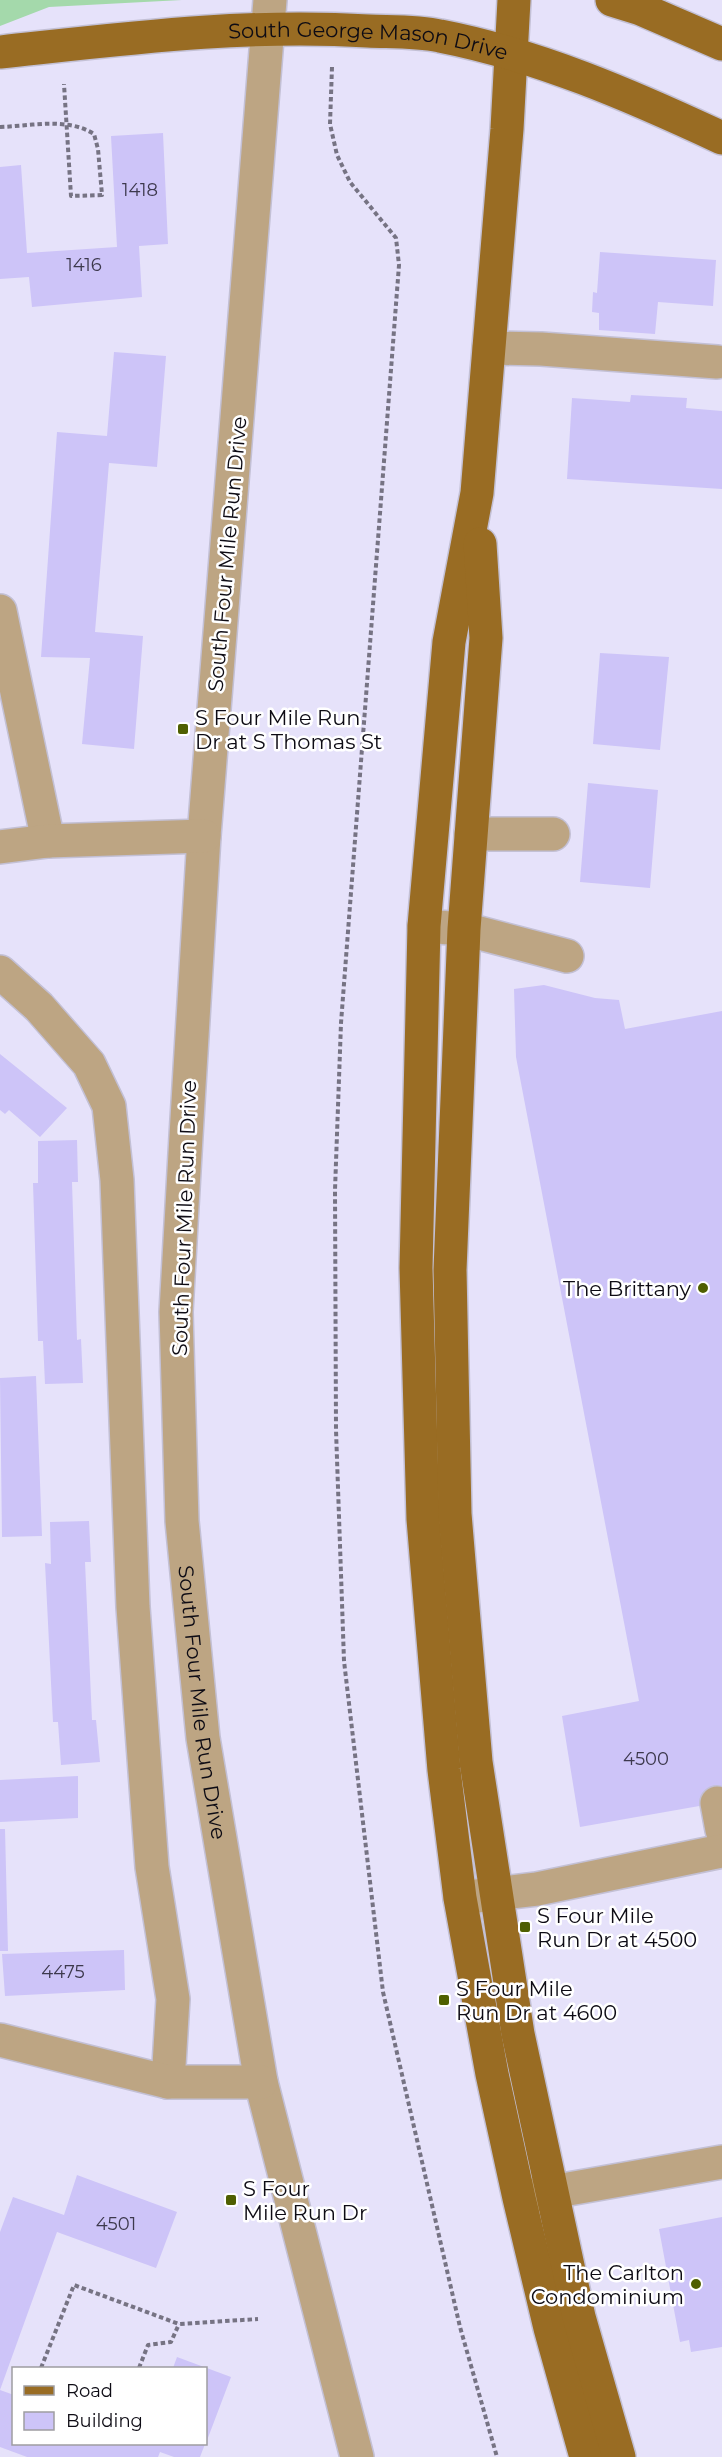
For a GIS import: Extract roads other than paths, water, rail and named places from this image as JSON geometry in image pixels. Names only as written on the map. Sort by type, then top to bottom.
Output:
[{"type":"main road","points":[[514,0],[477,493],[449,642],[424,926],[416,1268],[423,1519],[444,1770],[460,1898],[492,2074],[579,2317],[619,2457]]},
{"type":"main road","points":[[612,0],[641,9],[722,44]]},
{"type":"main road","name":"South George Mason Drive","points":[[0,52],[142,37],[268,15],[334,29],[438,35],[511,53],[573,74],[722,138]]},
{"type":"main road","points":[[477,493],[486,638],[464,929],[450,1270],[455,1514],[476,1762],[518,2034],[550,2328],[586,2457]]},
{"type":"street","name":"South Four Mile Run Drive","points":[[268,15],[204,836],[176,1312],[182,1521],[203,1738],[261,2082],[357,2457]]},
{"type":"street","points":[[489,348],[541,349],[717,362]]},
{"type":"street","points":[[0,611],[48,841]]},
{"type":"street","points":[[471,834],[553,834]]},
{"type":"street","points":[[0,848],[48,841],[204,836]]},
{"type":"street","points":[[424,926],[464,929],[567,956]]},
{"type":"street","points":[[0,972],[39,1007],[89,1064],[109,1106],[117,1180],[133,1606],[152,1867],[173,1999],[168,2082]]},
{"type":"street","points":[[460,1898],[537,1889],[722,1851]]},
{"type":"street","points":[[0,2040],[168,2082],[261,2082]]},
{"type":"street","points":[[535,2195],[722,2162]]},
{"type":"place","name":"S Four Mile Run Dr at S Thomas St","points":[[183,729]]},
{"type":"place","name":"The Brittany","points":[[703,1288]]},
{"type":"place","name":"S Four Mile Run Dr at 4500","points":[[525,1927]]},
{"type":"place","name":"S Four Mile Run Dr at 4600","points":[[444,2000]]},
{"type":"place","name":"S Four Mile Run Dr","points":[[231,2200]]},
{"type":"place","name":"The Carlton Condominium","points":[[696,2284]]}]
